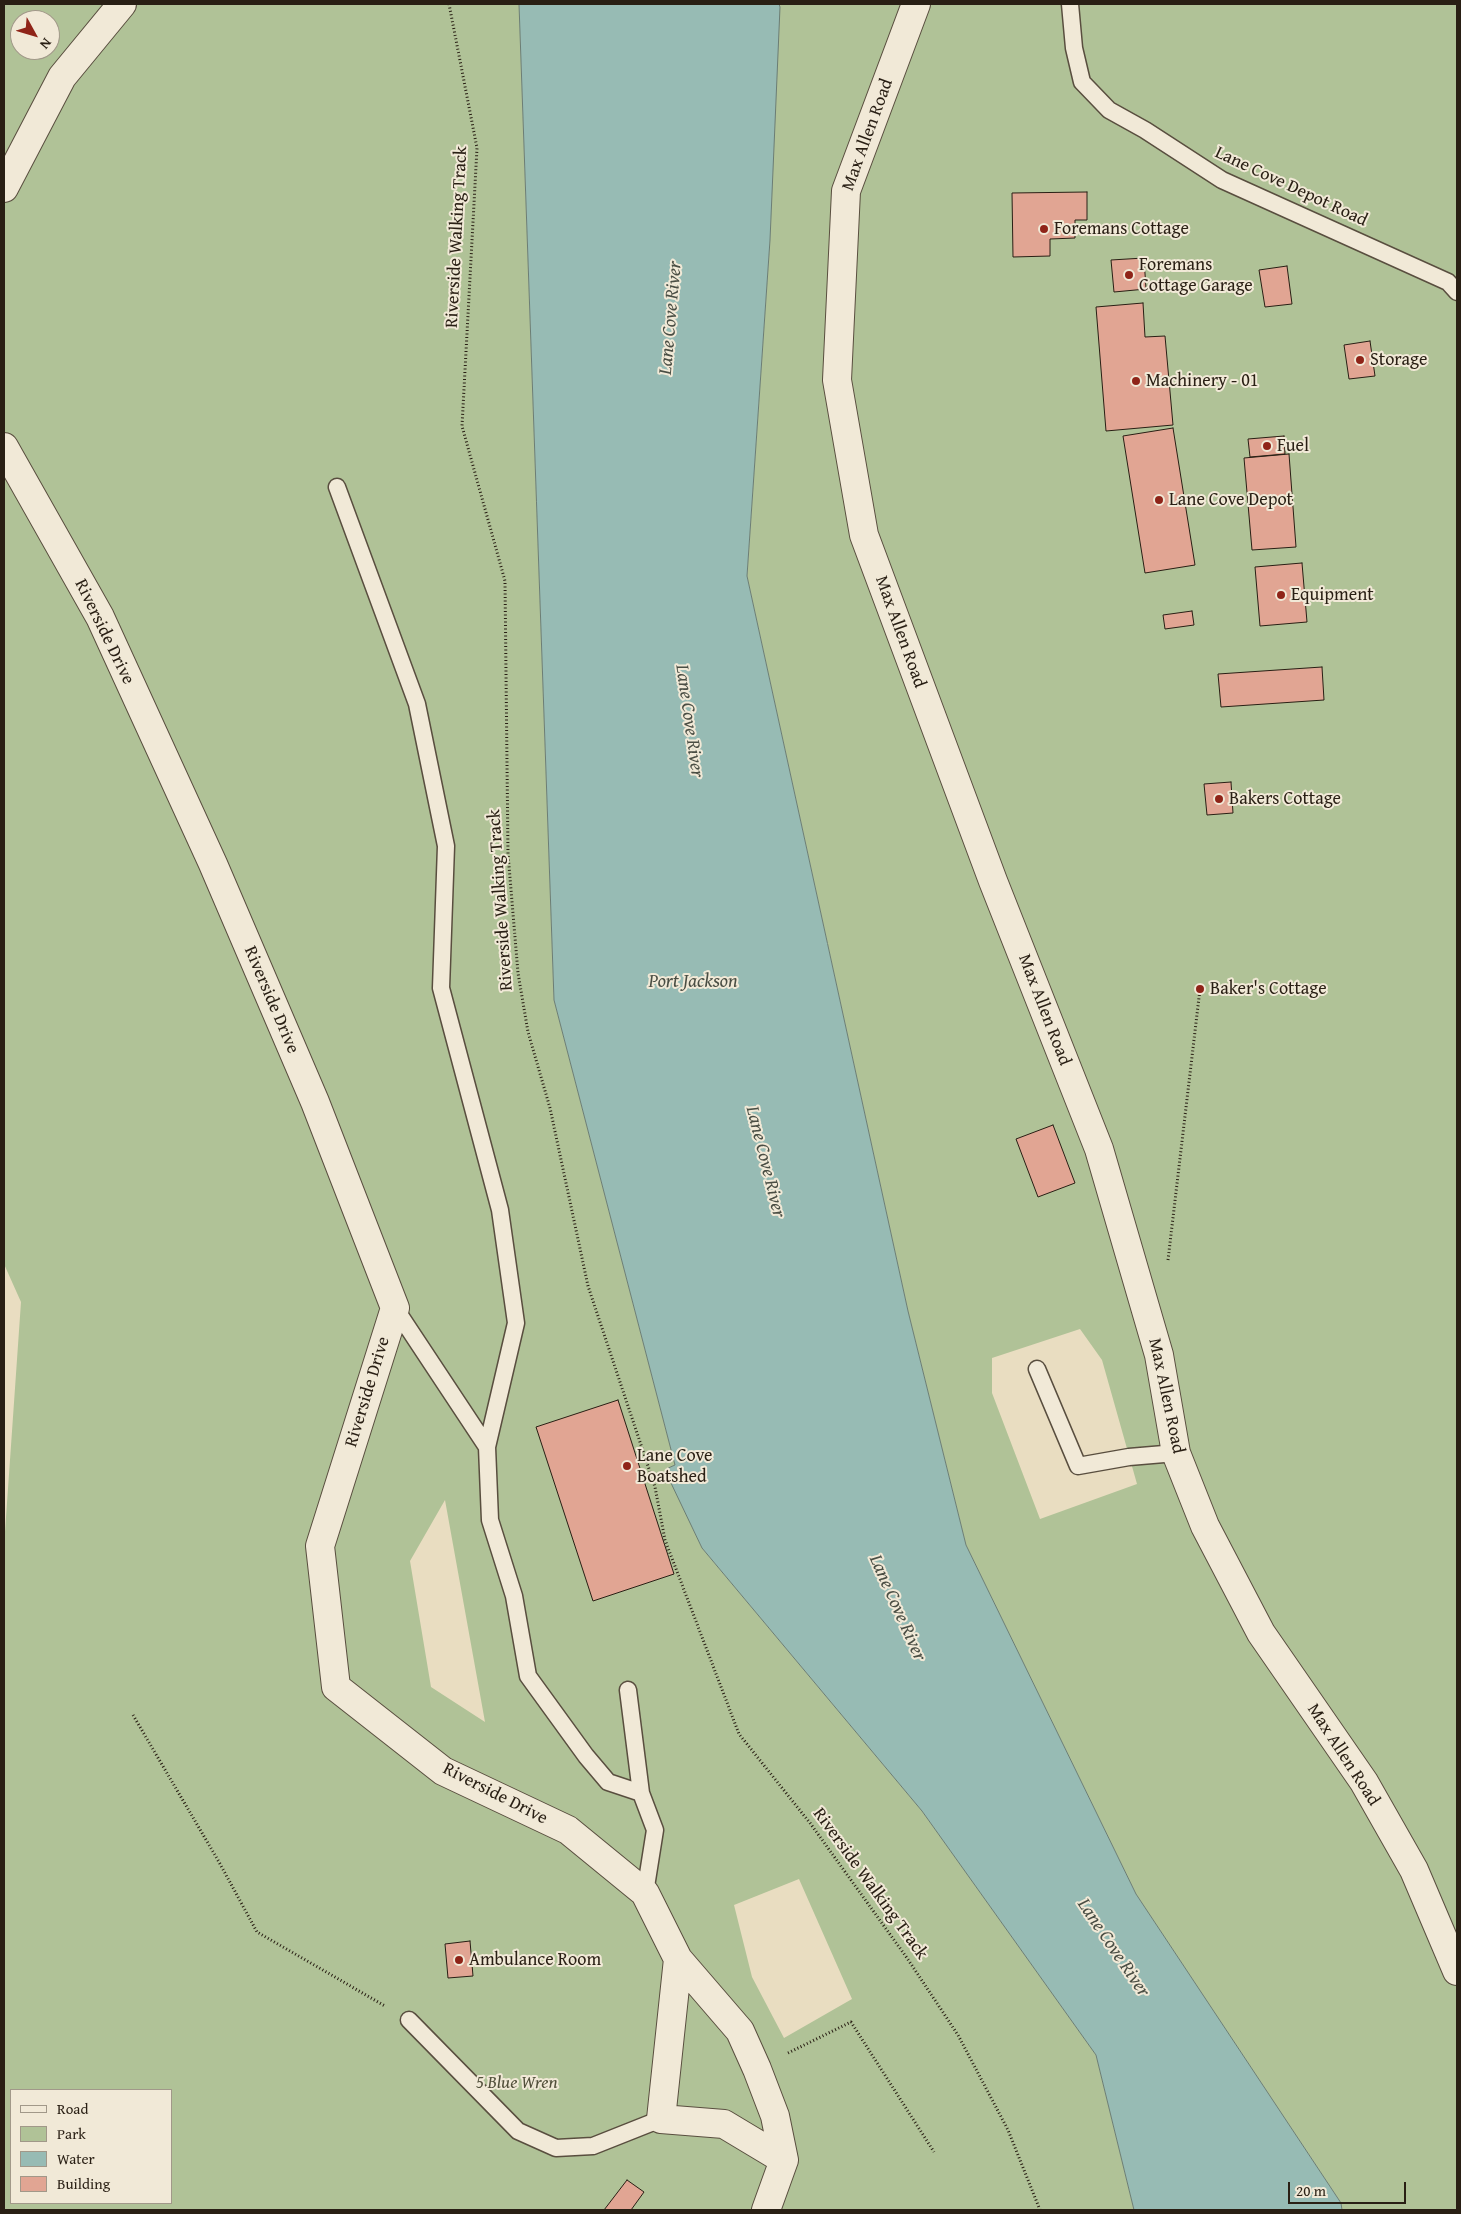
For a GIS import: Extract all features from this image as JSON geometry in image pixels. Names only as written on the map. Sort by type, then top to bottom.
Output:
[{"type":"street","points":[[4,188],[62,77],[122,4]]},
{"type":"street","name":"Max Allen Road","points":[[916,4],[846,192],[837,380],[864,535],[993,881],[1099,1149],[1159,1355],[1176,1454],[1205,1526],[1261,1633],[1364,1782],[1414,1870],[1457,1971]]},
{"type":"street","name":"Riverside Drive","points":[[4,447],[100,617],[213,864],[315,1102],[395,1308],[320,1546],[336,1687],[443,1771],[568,1830],[645,1893],[678,1959],[740,2031],[775,2116],[784,2160]]},
{"type":"street","points":[[678,1959],[661,2119],[724,2124],[784,2160],[766,2210]]},
{"type":"lane","name":"Lane Cove Depot Road","points":[[1070,4],[1074,48],[1082,82],[1109,110],[1145,130],[1222,180],[1448,282],[1457,292]]},
{"type":"lane","points":[[337,487],[417,704],[446,846],[441,988],[500,1210],[516,1323],[487,1447],[490,1520],[514,1596],[528,1676],[586,1756],[608,1782],[641,1793]]},
{"type":"lane","points":[[395,1308],[487,1447]]},
{"type":"lane","points":[[1037,1369],[1078,1466],[1129,1458],[1176,1454]]},
{"type":"lane","points":[[628,1690],[641,1793],[655,1830],[645,1893]]},
{"type":"lane","points":[[409,2020],[518,2131],[556,2148],[593,2146],[661,2119]]},
{"type":"path","name":"Riverside Walking Track","points":[[450,4],[477,148],[462,426],[504,581],[508,854],[519,981],[528,1032],[550,1108],[588,1286],[655,1487],[665,1540],[739,1734],[816,1831],[907,1958],[958,2035],[1008,2130],[1040,2210]]},
{"type":"path","points":[[1168,1268],[1200,989]]},
{"type":"path","points":[[133,1714],[219,1862],[257,1932],[409,2020]]},
{"type":"path","points":[[757,2069],[851,2022],[934,2152]]},
{"type":"green space","name":"5 Blue Wren","points":[[4,4],[519,4],[554,1000],[675,1465],[666,1469],[702,1548],[922,1811],[1096,2055],[1134,2210],[4,2210],[4,1546],[21,1302],[4,1264]],"holes":[[[445,1500],[485,1722],[431,1687],[410,1561]],[[799,1879],[852,1999],[784,2038],[752,1977],[734,1905]]]},
{"type":"green space","points":[[779,4],[1457,4],[1457,2210],[1342,2210],[1341,2203],[1136,1894],[966,1545],[908,1311],[747,576],[770,240]],"holes":[[[1080,1329],[1102,1360],[1137,1484],[1040,1519],[992,1393],[992,1358]]]},
{"type":"water","name":"Port Jackson","points":[[519,4],[779,4],[770,240],[747,576],[908,1311],[966,1545],[1136,1894],[1341,2203],[1342,2210],[1134,2210],[1096,2055],[922,1811],[702,1548],[670,1481],[666,1469],[675,1465],[554,1000]]},
{"type":"building","name":"Foremans Cottage","points":[[1087,192],[1087,220],[1075,220],[1075,238],[1050,239],[1050,256],[1013,257],[1012,193]]},
{"type":"building","name":"Foremans Cottage Garage","points":[[1144,258],[1146,289],[1114,292],[1111,260]]},
{"type":"building","points":[[1287,266],[1292,304],[1265,307],[1259,270]]},
{"type":"building","name":"Machinery - 01","points":[[1143,303],[1145,337],[1165,336],[1173,425],[1106,431],[1096,307]]},
{"type":"building","name":"Storage","points":[[1370,341],[1375,376],[1349,379],[1344,345]]},
{"type":"building","name":"Lane Cove Depot","points":[[1173,428],[1195,565],[1145,573],[1123,436]]},
{"type":"building","name":"Fuel","points":[[1284,436],[1285,454],[1250,457],[1248,439]]},
{"type":"building","points":[[1289,454],[1296,547],[1252,550],[1244,458]]},
{"type":"building","name":"Equipment","points":[[1302,563],[1307,622],[1260,626],[1255,567]]},
{"type":"building","points":[[1192,611],[1194,625],[1165,629],[1163,615]]},
{"type":"building","points":[[1322,667],[1324,700],[1221,707],[1218,674]]},
{"type":"building","name":"Bakers Cottage","points":[[1231,782],[1233,813],[1207,815],[1204,784]]},
{"type":"building","points":[[1053,1125],[1075,1183],[1038,1197],[1016,1139]]},
{"type":"building","points":[[618,1400],[674,1574],[593,1601],[536,1427]]},
{"type":"building","name":"Ambulance Room","points":[[470,1941],[473,1976],[448,1978],[445,1944]]},
{"type":"building","points":[[627,2180],[644,2192],[631,2210],[604,2210]]},
{"type":"place","name":"Foremans Cottage","points":[[1044,229]]},
{"type":"place","name":"Foremans Cottage Garage","points":[[1129,275]]},
{"type":"place","name":"Storage","points":[[1360,360]]},
{"type":"place","name":"Machinery - 01","points":[[1136,381]]},
{"type":"place","name":"Fuel","points":[[1267,446]]},
{"type":"place","name":"Lane Cove Depot","points":[[1159,500]]},
{"type":"place","name":"Equipment","points":[[1281,595]]},
{"type":"place","name":"Bakers Cottage","points":[[1219,799]]},
{"type":"place","name":"Baker's Cottage","points":[[1200,989]]},
{"type":"place","name":"Lane Cove Boatshed","points":[[627,1466]]},
{"type":"place","name":"Ambulance Room","points":[[459,1960]]},
{"type":"water label","name":"Lane Cove River","points":[[671,318]]},
{"type":"water label","name":"Lane Cove River","points":[[689,721]]},
{"type":"water label","name":"Lane Cove River","points":[[765,1162]]},
{"type":"water label","name":"Lane Cove River","points":[[897,1608]]},
{"type":"water label","name":"Lane Cove River","points":[[1113,1948]]}]
